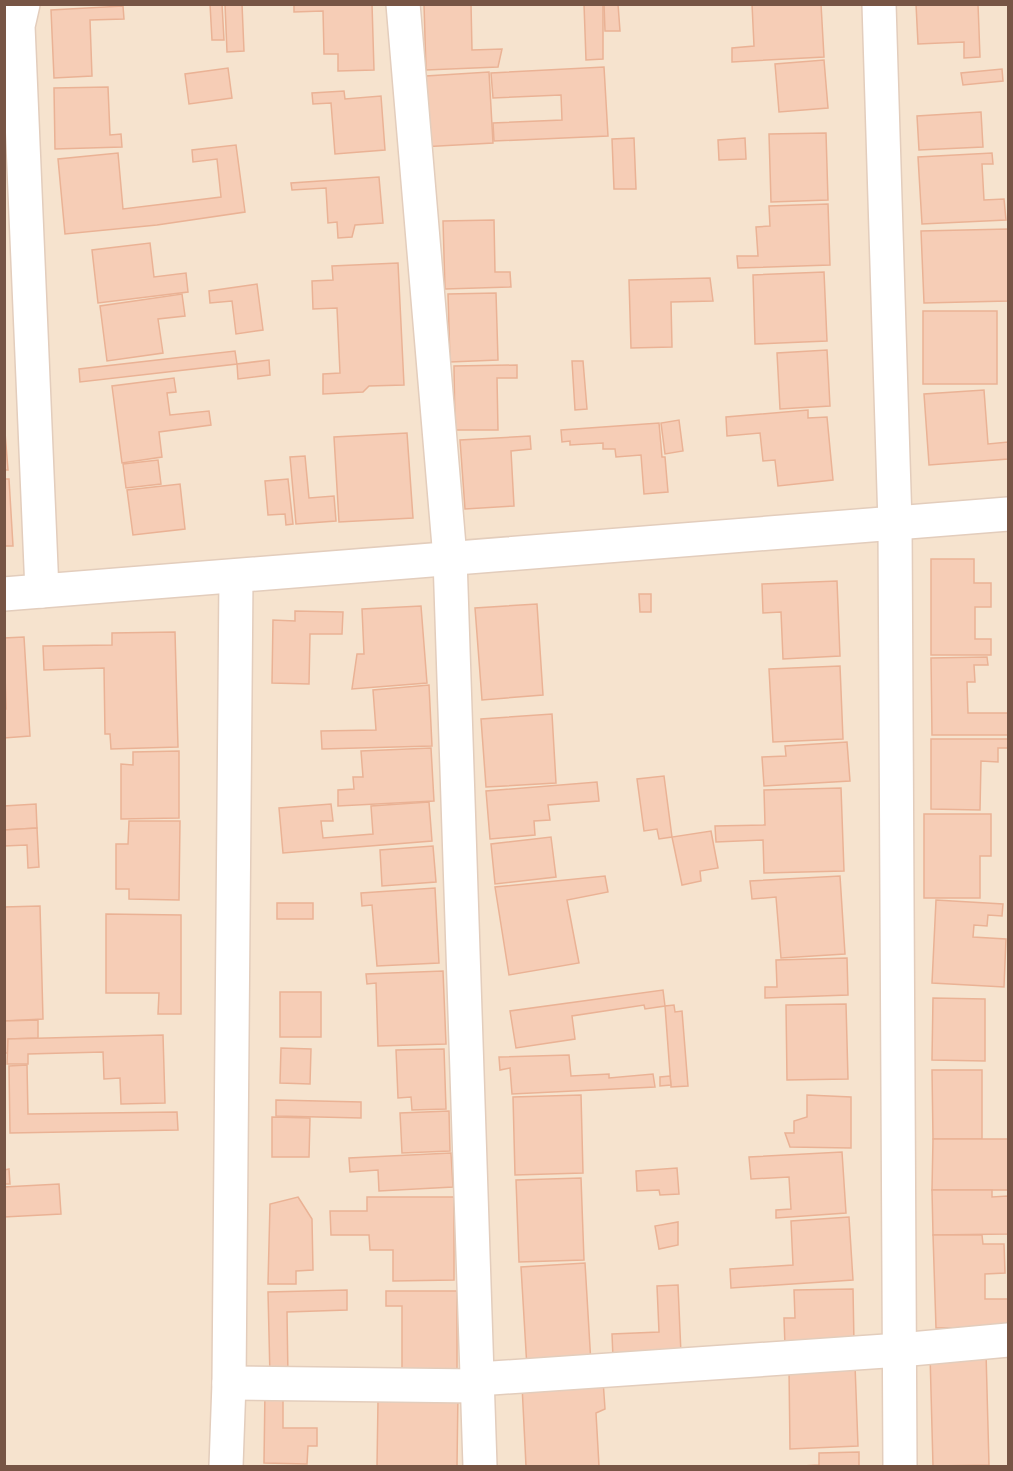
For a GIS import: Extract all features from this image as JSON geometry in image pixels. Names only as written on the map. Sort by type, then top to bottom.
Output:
[{"type":"street","points":[[23,4],[18,26],[42,591]]},
{"type":"street","points":[[403,4],[450,558],[480,1467]]},
{"type":"street","points":[[879,4],[895,524],[900,1467]]},
{"type":"street","points":[[4,594],[1008,514]]},
{"type":"street","points":[[226,1467],[229,1383],[236,577]]},
{"type":"street","points":[[229,1383],[478,1382],[1008,1340]]},
{"type":"shaded area","points":[[5,5],[1008,5],[1008,1466],[5,1466]]},
{"type":"building","points":[[210,4],[222,4],[224,40],[212,40]]},
{"type":"building","points":[[225,4],[242,4],[244,51],[227,52]]},
{"type":"building","points":[[294,4],[372,4],[374,70],[338,71],[338,54],[324,54],[323,11],[294,12]]},
{"type":"building","points":[[424,4],[471,4],[472,50],[502,49],[498,67],[426,70]]},
{"type":"building","points":[[584,4],[603,4],[603,59],[586,60]]},
{"type":"building","points":[[604,4],[618,4],[620,31],[605,31]]},
{"type":"building","points":[[752,4],[821,4],[824,57],[732,62],[732,48],[754,46]]},
{"type":"building","points":[[916,4],[978,4],[980,57],[964,58],[964,42],[918,44]]},
{"type":"building","points":[[123,6],[124,19],[90,20],[92,76],[54,78],[51,10]]},
{"type":"building","points":[[824,60],[828,108],[779,112],[775,64]]},
{"type":"building","points":[[604,67],[608,136],[494,141],[493,123],[562,120],[561,95],[493,98],[491,73]]},
{"type":"building","points":[[228,68],[232,98],[189,104],[185,74]]},
{"type":"building","points":[[1002,69],[1003,81],[963,85],[961,73]]},
{"type":"building","points":[[489,72],[493,143],[421,147],[426,76]]},
{"type":"building","points":[[108,87],[110,135],[121,134],[122,147],[55,149],[54,88]]},
{"type":"building","points":[[344,91],[345,99],[381,96],[385,150],[335,154],[331,103],[313,104],[312,93]]},
{"type":"building","points":[[981,112],[983,147],[919,150],[917,116]]},
{"type":"building","points":[[826,133],[828,200],[771,202],[769,134]]},
{"type":"building","points":[[634,138],[636,189],[614,189],[612,139]]},
{"type":"building","points":[[745,138],[746,159],[719,160],[718,140]]},
{"type":"building","points":[[236,145],[245,212],[157,225],[65,234],[58,159],[118,153],[123,209],[221,197],[217,159],[193,162],[192,150]]},
{"type":"building","points":[[992,153],[993,164],[982,164],[984,200],[1004,199],[1006,220],[922,224],[918,157]]},
{"type":"building","points":[[379,177],[383,223],[355,225],[352,237],[338,238],[337,222],[328,223],[326,188],[292,190],[291,183]]},
{"type":"building","points":[[828,204],[830,265],[738,268],[737,256],[758,256],[756,227],[770,226],[769,206]]},
{"type":"building","points":[[494,220],[495,272],[510,272],[511,287],[445,289],[443,221]]},
{"type":"building","points":[[1008,229],[1008,301],[924,303],[921,231]]},
{"type":"building","points":[[150,243],[154,277],[186,273],[188,292],[98,303],[92,250]]},
{"type":"building","points":[[398,263],[404,385],[369,386],[363,392],[323,394],[323,374],[340,373],[337,308],[313,309],[312,281],[333,280],[332,266]]},
{"type":"building","points":[[824,272],[827,341],[755,344],[753,275]]},
{"type":"building","points":[[710,278],[713,301],[671,302],[672,347],[631,348],[629,280]]},
{"type":"building","points":[[257,284],[263,330],[236,334],[232,301],[210,303],[209,291]]},
{"type":"building","points":[[496,293],[498,360],[450,362],[448,294]]},
{"type":"building","points":[[182,294],[185,316],[158,319],[163,353],[107,361],[100,306]]},
{"type":"building","points":[[923,311],[997,311],[997,384],[923,384]]},
{"type":"building","points":[[827,350],[830,406],[780,409],[777,353]]},
{"type":"building","points":[[235,351],[237,364],[80,382],[79,369]]},
{"type":"building","points":[[269,360],[270,375],[238,379],[237,364]]},
{"type":"building","points":[[572,361],[583,361],[587,409],[575,410]]},
{"type":"building","points":[[517,365],[517,378],[497,378],[498,430],[455,430],[454,366]]},
{"type":"building","points":[[174,378],[176,392],[167,393],[170,415],[209,411],[211,425],[159,432],[162,457],[122,463],[112,386]]},
{"type":"building","points":[[984,390],[988,444],[1008,442],[1008,459],[929,465],[924,394]]},
{"type":"building","points":[[808,410],[808,418],[827,417],[833,480],[778,486],[775,460],[763,461],[760,433],[727,436],[726,417]]},
{"type":"building","points":[[4,420],[8,470],[4,470]]},
{"type":"building","points":[[679,420],[683,451],[665,454],[661,423]]},
{"type":"building","points":[[659,423],[668,492],[644,494],[641,455],[616,457],[615,449],[603,449],[603,443],[570,445],[570,441],[562,442],[561,430]]},
{"type":"building","points":[[407,433],[413,518],[339,522],[334,437]]},
{"type":"building","points":[[530,436],[531,449],[511,451],[514,506],[465,509],[460,440]]},
{"type":"building","points":[[305,456],[309,498],[334,496],[336,521],[296,524],[290,457]]},
{"type":"building","points":[[158,460],[161,484],[126,488],[123,464]]},
{"type":"building","points":[[4,479],[9,479],[13,546],[4,546]]},
{"type":"building","points":[[288,479],[293,524],[286,525],[285,514],[268,515],[265,481]]},
{"type":"building","points":[[180,484],[185,529],[133,535],[127,490]]},
{"type":"building","points":[[931,559],[974,559],[974,583],[991,583],[991,607],[975,607],[975,639],[991,639],[991,655],[931,655]]},
{"type":"building","points":[[837,581],[840,656],[783,659],[781,612],[763,613],[762,584]]},
{"type":"building","points":[[639,594],[651,594],[651,612],[640,612]]},
{"type":"building","points":[[537,604],[543,695],[482,700],[475,608]]},
{"type":"building","points":[[421,606],[427,683],[352,689],[357,654],[364,654],[362,609]]},
{"type":"building","points":[[295,611],[343,612],[342,634],[310,634],[309,684],[272,683],[273,620],[295,621]]},
{"type":"building","points":[[175,632],[178,747],[111,749],[110,734],[105,734],[104,668],[44,670],[43,646],[112,645],[112,633]]},
{"type":"building","points":[[24,637],[30,736],[4,738],[4,709],[6,709],[4,638]]},
{"type":"building","points":[[987,657],[988,665],[974,665],[975,682],[967,682],[968,713],[1008,713],[1008,735],[932,735],[931,658]]},
{"type":"building","points":[[840,666],[843,739],[773,742],[769,669]]},
{"type":"building","points":[[429,685],[432,746],[322,749],[321,731],[376,730],[373,690]]},
{"type":"building","points":[[552,714],[556,783],[486,787],[481,719]]},
{"type":"building","points":[[931,739],[1008,739],[1008,748],[998,748],[998,762],[981,761],[980,810],[931,809]]},
{"type":"building","points":[[847,742],[850,781],[764,786],[762,757],[786,756],[785,746]]},
{"type":"building","points":[[431,748],[434,801],[338,806],[338,790],[354,789],[353,777],[363,777],[361,751]]},
{"type":"building","points":[[179,751],[179,818],[121,819],[121,764],[133,765],[133,752]]},
{"type":"building","points":[[664,776],[672,837],[659,839],[657,829],[644,831],[637,779]]},
{"type":"building","points":[[597,782],[599,801],[548,805],[550,820],[534,821],[535,835],[490,839],[486,791]]},
{"type":"building","points":[[841,788],[844,871],[764,873],[763,840],[716,842],[715,826],[765,825],[764,790]]},
{"type":"building","points":[[429,802],[432,841],[283,853],[279,808],[331,804],[333,821],[321,821],[323,838],[373,834],[371,806]]},
{"type":"building","points":[[36,804],[37,828],[4,830],[4,806]]},
{"type":"building","points":[[924,814],[991,814],[991,856],[980,856],[980,898],[924,898]]},
{"type":"building","points":[[129,821],[180,821],[179,900],[129,899],[129,889],[116,889],[116,844],[128,844]]},
{"type":"building","points":[[37,828],[39,867],[28,868],[27,845],[4,846],[4,830]]},
{"type":"building","points":[[711,831],[718,868],[700,871],[701,881],[682,885],[672,837]]},
{"type":"building","points":[[551,837],[556,877],[495,884],[491,844]]},
{"type":"building","points":[[433,846],[436,882],[382,886],[380,850]]},
{"type":"building","points":[[605,876],[608,892],[567,900],[579,963],[509,975],[495,887]]},
{"type":"building","points":[[840,876],[845,954],[781,958],[776,897],[752,899],[750,881]]},
{"type":"building","points":[[435,888],[439,963],[377,966],[372,905],[362,906],[361,893]]},
{"type":"building","points":[[936,900],[1003,904],[1002,916],[988,915],[987,926],[974,925],[973,937],[1006,939],[1004,987],[932,983]]},
{"type":"building","points":[[277,903],[313,903],[313,919],[277,919]]},
{"type":"building","points":[[40,906],[43,1019],[4,1021],[4,907]]},
{"type":"building","points":[[106,914],[181,915],[181,1014],[158,1014],[159,993],[106,993]]},
{"type":"building","points":[[847,958],[848,995],[765,998],[765,987],[777,987],[776,960]]},
{"type":"building","points":[[443,971],[446,1044],[378,1046],[376,983],[367,984],[366,974]]},
{"type":"building","points":[[663,990],[665,1006],[645,1009],[644,1005],[572,1016],[575,1039],[516,1048],[510,1011]]},
{"type":"building","points":[[280,992],[321,992],[321,1037],[280,1037]]},
{"type":"building","points":[[933,998],[985,999],[985,1061],[932,1060]]},
{"type":"building","points":[[846,1004],[848,1079],[787,1080],[786,1005]]},
{"type":"building","points":[[674,1005],[675,1012],[682,1011],[688,1086],[671,1087],[665,1006]]},
{"type":"building","points":[[38,1020],[38,1038],[8,1039],[8,1053],[4,1053],[4,1021]]},
{"type":"building","points":[[163,1035],[165,1103],[121,1104],[120,1078],[104,1079],[103,1052],[28,1054],[28,1064],[7,1064],[8,1039]]},
{"type":"building","points":[[281,1048],[311,1049],[310,1084],[280,1083]]},
{"type":"building","points":[[444,1049],[446,1109],[412,1110],[411,1097],[398,1098],[396,1050]]},
{"type":"building","points":[[569,1055],[571,1076],[609,1074],[609,1078],[653,1074],[655,1087],[512,1094],[510,1068],[500,1070],[499,1057]]},
{"type":"building","points":[[27,1065],[28,1114],[177,1112],[178,1130],[10,1133],[9,1066]]},
{"type":"building","points":[[932,1070],[982,1070],[982,1139],[933,1139]]},
{"type":"building","points":[[670,1076],[671,1085],[660,1086],[660,1077]]},
{"type":"building","points":[[581,1095],[583,1173],[515,1175],[513,1097]]},
{"type":"building","points":[[807,1095],[851,1097],[851,1148],[790,1147],[785,1133],[794,1133],[794,1121],[807,1117]]},
{"type":"building","points":[[276,1100],[361,1102],[361,1118],[276,1116]]},
{"type":"building","points":[[449,1111],[450,1151],[402,1153],[400,1113]]},
{"type":"building","points":[[272,1117],[310,1118],[309,1157],[272,1157]]},
{"type":"building","points":[[933,1139],[1008,1139],[1008,1190],[932,1190]]},
{"type":"building","points":[[842,1152],[846,1213],[776,1218],[776,1210],[791,1209],[789,1177],[751,1179],[749,1157]]},
{"type":"building","points":[[451,1153],[453,1187],[379,1191],[378,1170],[350,1172],[349,1158]]},
{"type":"building","points":[[677,1168],[679,1194],[660,1195],[659,1190],[637,1191],[636,1171]]},
{"type":"building","points":[[9,1169],[10,1184],[4,1184],[4,1170]]},
{"type":"building","points":[[581,1178],[584,1260],[519,1262],[516,1180]]},
{"type":"building","points":[[59,1184],[61,1214],[4,1217],[4,1187]]},
{"type":"building","points":[[932,1190],[992,1190],[992,1197],[1008,1196],[1008,1234],[933,1235]]},
{"type":"building","points":[[298,1197],[312,1219],[313,1270],[296,1271],[296,1284],[268,1284],[270,1204]]},
{"type":"building","points":[[367,1197],[454,1197],[454,1280],[393,1281],[393,1250],[370,1250],[369,1235],[331,1235],[330,1211],[367,1211]]},
{"type":"building","points":[[849,1217],[853,1280],[731,1288],[730,1269],[793,1265],[791,1221]]},
{"type":"building","points":[[678,1222],[678,1245],[659,1249],[655,1226]]},
{"type":"building","points":[[933,1235],[982,1235],[983,1244],[1004,1244],[1005,1273],[985,1274],[985,1299],[1008,1299],[1008,1327],[936,1328]]},
{"type":"building","points":[[585,1263],[591,1364],[527,1368],[521,1267]]},
{"type":"building","points":[[678,1285],[681,1354],[613,1358],[612,1334],[659,1332],[657,1286]]},
{"type":"building","points":[[853,1289],[854,1344],[785,1346],[784,1318],[795,1318],[794,1290]]},
{"type":"building","points":[[347,1290],[347,1310],[287,1312],[288,1377],[270,1377],[268,1292]]},
{"type":"building","points":[[386,1291],[457,1291],[457,1378],[402,1378],[402,1306],[386,1306]]},
{"type":"building","points":[[986,1352],[989,1465],[933,1466],[930,1354]]},
{"type":"building","points":[[855,1365],[858,1446],[790,1449],[789,1369]]},
{"type":"building","points":[[603,1380],[605,1409],[596,1413],[599,1466],[526,1466],[522,1385]]},
{"type":"building","points":[[265,1389],[458,1392],[457,1466],[377,1466],[378,1401],[283,1400],[283,1428],[317,1428],[317,1446],[308,1446],[307,1464],[264,1463]]},
{"type":"building","points":[[859,1452],[859,1466],[802,1466],[819,1465],[819,1453]]}]
